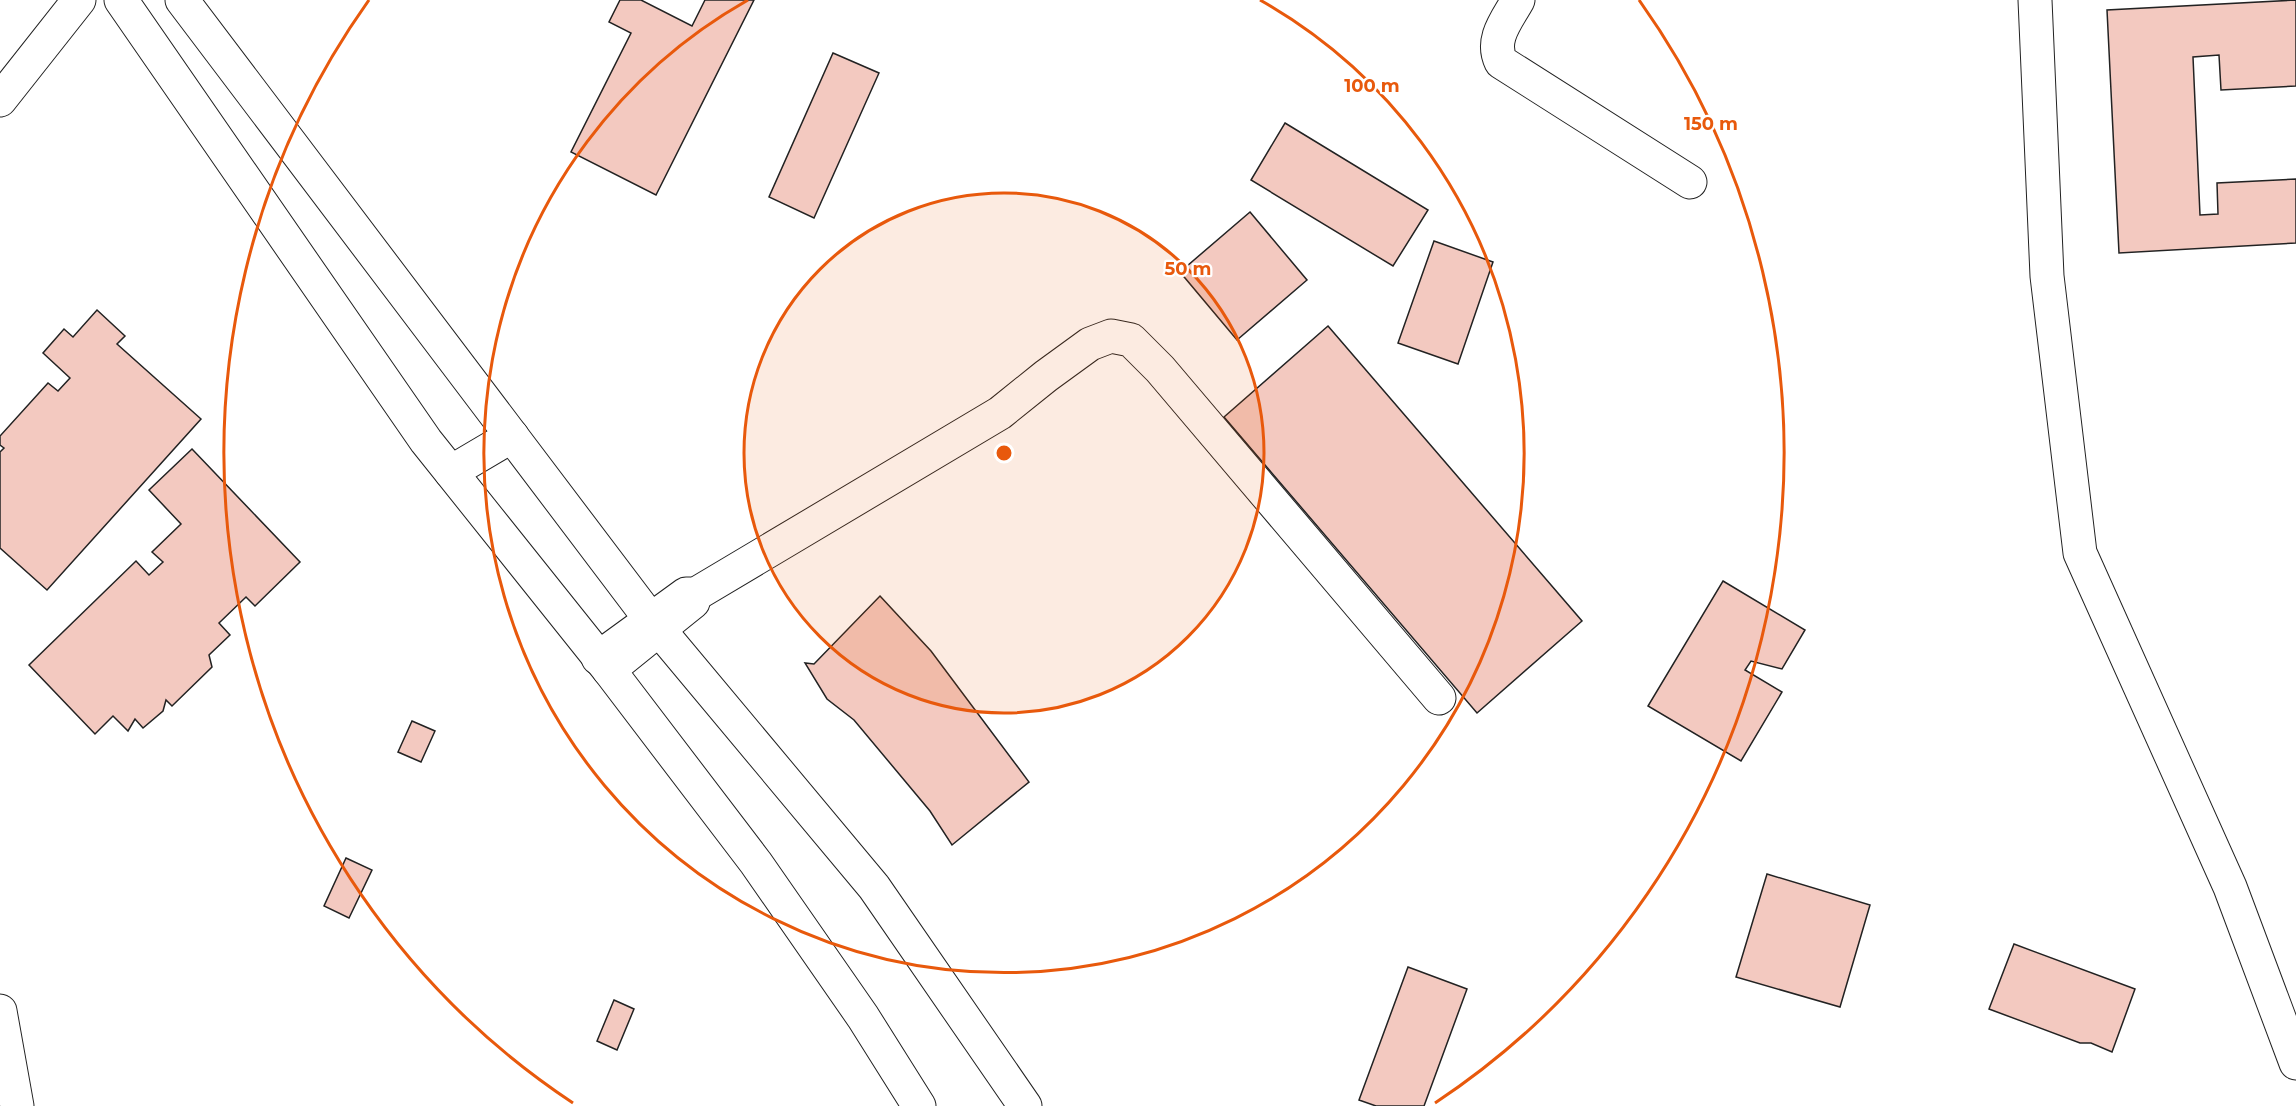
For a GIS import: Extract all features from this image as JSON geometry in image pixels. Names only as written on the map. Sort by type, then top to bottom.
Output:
[{"type":"main road","points":[[0,100],[79,0]]},
{"type":"main road","points":[[121,0],[426,441],[756,862],[863,1017],[919,1106]]},
{"type":"main road","points":[[182,0],[655,625],[874,887],[1025,1106]]},
{"type":"main road","points":[[1518,0],[1496,41],[1497,53],[1501,62],[1690,182]]},
{"type":"main road","points":[[2035,0],[2047,276],[2080,553],[2230,887],[2296,1064]]},
{"type":"main road","points":[[603,664],[655,625],[686,594],[691,597],[1000,413],[1090,345],[1111,336],[1131,340],[1160,369],[1439,698]]},
{"type":"main road","points":[[451,472],[512,436]]},
{"type":"main road","points":[[0,1011],[17,1106]]},
{"type":"building","points":[[620,0],[641,0],[692,26],[705,0],[754,0],[656,195],[571,152],[631,33],[609,22]]},
{"type":"building","points":[[2296,0],[2296,86],[2221,90],[2219,55],[2193,57],[2200,215],[2218,214],[2217,183],[2296,179],[2296,243],[2119,253],[2107,10]]},
{"type":"building","points":[[833,53],[879,73],[814,218],[769,197]]},
{"type":"building","points":[[1285,123],[1428,210],[1393,266],[1251,180]]},
{"type":"building","points":[[1250,212],[1307,280],[1237,340],[1180,272]]},
{"type":"building","points":[[1434,241],[1493,262],[1458,364],[1398,343]]},
{"type":"building","points":[[97,310],[125,336],[117,344],[201,419],[47,590],[0,548],[0,452],[4,448],[0,445],[0,436],[48,383],[58,391],[70,378],[43,353],[64,329],[73,337]]},
{"type":"building","points":[[1328,326],[1582,621],[1477,713],[1224,417]]},
{"type":"building","points":[[192,449],[300,562],[255,606],[246,597],[219,623],[230,635],[209,655],[212,667],[172,706],[166,700],[163,711],[143,728],[135,719],[128,731],[113,716],[95,734],[29,665],[136,561],[149,575],[163,562],[152,552],[181,524],[149,490]]},
{"type":"building","points":[[1723,581],[1805,630],[1782,669],[1751,661],[1745,670],[1782,692],[1741,761],[1648,706]]},
{"type":"building","points":[[880,596],[931,651],[1029,782],[952,845],[930,811],[854,720],[827,699],[805,663],[814,664]]},
{"type":"building","points":[[412,721],[435,731],[421,762],[398,752]]},
{"type":"building","points":[[346,858],[372,870],[349,918],[324,906]]},
{"type":"building","points":[[1767,874],[1870,905],[1840,1007],[1736,977]]},
{"type":"building","points":[[2014,944],[2135,989],[2112,1052],[2091,1043],[2080,1043],[1989,1009]]},
{"type":"building","points":[[1408,967],[1467,989],[1424,1106],[1376,1106],[1359,1100]]},
{"type":"building","points":[[614,1000],[634,1009],[617,1050],[597,1041]]}]
